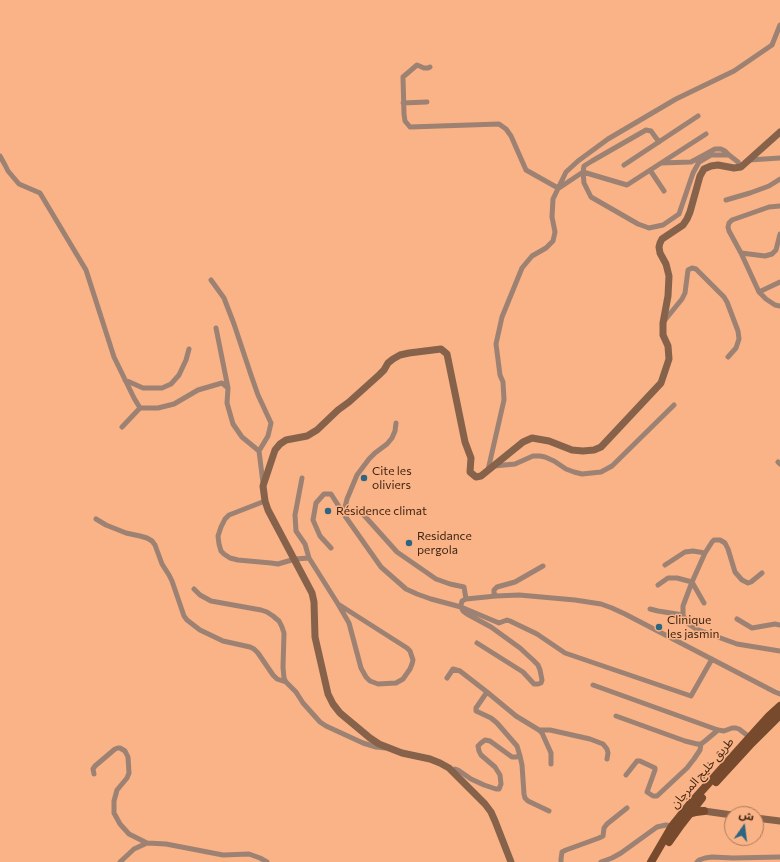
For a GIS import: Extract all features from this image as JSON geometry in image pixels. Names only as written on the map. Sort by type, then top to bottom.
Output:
[{"type":"main road","points":[[511,862],[496,821],[491,812],[449,768],[430,759],[402,753],[379,744],[340,713],[333,704],[328,694],[315,637],[314,602],[312,593],[268,510],[265,501],[263,486],[275,450],[286,440],[307,436],[317,430],[379,375],[393,359],[400,355],[433,350],[441,350],[446,354],[465,442],[471,458],[470,472],[476,477],[481,476],[523,442],[532,438],[549,441],[572,450],[589,451],[602,447],[661,384],[669,359],[668,346],[663,335],[663,323],[668,296],[669,276],[666,264],[660,253],[659,247],[662,239],[683,225],[687,219],[700,176],[704,170],[718,165],[734,168],[741,167],[780,132]]},
{"type":"main road","name":"طريق خليج المرجان","points":[[652,862],[675,828],[692,807],[780,706]]},
{"type":"main road","name":"طريق خليج المرجان","points":[[752,739],[780,715]]},
{"type":"main road","points":[[692,807],[704,811],[724,814]]},
{"type":"main road","points":[[692,807],[700,807],[704,811]]},
{"type":"main road","points":[[764,819],[780,821]]},
{"type":"main road","name":"طريق خليج المرجان","points":[[658,862],[675,828]]},
{"type":"street","points":[[674,405],[612,466],[601,472],[582,474],[574,472],[566,469],[554,461],[540,456],[533,456],[515,464],[491,468],[504,400],[503,382],[500,375],[496,344],[502,317],[522,268],[532,256],[546,248],[553,241],[555,232],[552,217],[553,199],[566,172],[578,161],[608,139],[676,99],[734,71],[772,45],[780,25]]},
{"type":"street","points":[[430,67],[424,68],[417,65],[402,76],[405,121],[410,126],[499,124],[506,129],[526,170],[558,188]]},
{"type":"street","points":[[403,103],[427,102]]},
{"type":"street","points":[[624,165],[698,116]]},
{"type":"street","points":[[659,142],[651,131],[646,130],[584,166],[584,183],[591,197],[638,224],[649,228],[663,225],[679,214],[693,173],[699,162],[712,156],[729,155]]},
{"type":"street","points":[[558,188],[583,172],[627,185],[706,134]]},
{"type":"street","points":[[660,163],[691,162],[715,149],[720,149],[725,151],[738,162],[741,167]]},
{"type":"street","points":[[0,156],[8,171],[19,184],[40,193],[86,270],[114,357],[140,408]]},
{"type":"street","points":[[749,160],[780,158]]},
{"type":"street","points":[[650,170],[664,191]]},
{"type":"street","points":[[726,200],[750,194],[769,186],[780,179]]},
{"type":"street","points":[[780,206],[769,207],[732,220],[728,227],[759,292],[766,299],[775,305],[780,306]]},
{"type":"street","points":[[741,253],[760,256],[772,254],[776,250],[780,234]]},
{"type":"street","points":[[663,323],[685,293],[689,268],[696,269],[724,297],[738,332],[739,339],[736,348],[728,357]]},
{"type":"street","points":[[211,280],[224,298],[258,395],[271,423],[268,436],[259,451],[263,486]]},
{"type":"street","points":[[759,292],[780,282]]},
{"type":"street","points":[[216,328],[228,388],[227,403],[233,424],[242,437],[259,451]]},
{"type":"street","points":[[125,380],[143,388],[162,388],[171,384],[179,375],[189,349]]},
{"type":"street","points":[[122,427],[140,408],[158,408],[174,404],[198,390],[222,383],[228,388]]},
{"type":"street","points":[[345,516],[347,499],[357,475],[369,459],[392,438],[395,431],[396,422]]},
{"type":"street","points":[[302,478],[295,515],[296,531],[305,544],[309,558],[349,623],[361,668],[370,681],[378,684],[396,682],[403,679],[412,664],[412,655],[410,651],[338,604]]},
{"type":"street","points":[[331,548],[320,536],[313,520],[316,503],[324,494],[331,494],[381,567],[406,589],[417,594],[461,607],[499,623],[507,620],[510,621],[537,634],[572,656],[691,696],[712,659]]},
{"type":"street","points":[[265,501],[229,515],[225,519],[218,536],[218,544],[221,551],[230,558],[238,560],[278,564],[309,558]]},
{"type":"street","points":[[362,513],[404,557],[436,579],[464,587],[466,599]]},
{"type":"street","points":[[96,519],[106,525],[126,533],[147,538],[152,541],[162,564],[172,581],[186,620],[200,630],[223,641],[254,649],[273,675],[277,679],[286,682]]},
{"type":"street","points":[[762,573],[751,582],[748,583],[742,580],[735,572],[725,543],[720,540],[714,540],[705,553],[692,582],[683,606],[683,614],[687,623],[696,629],[737,644],[780,651]]},
{"type":"street","points":[[665,565],[685,552],[693,551],[705,553]]},
{"type":"street","points":[[496,596],[494,590],[497,587],[515,582],[543,566]]},
{"type":"street","points":[[658,585],[668,578],[677,578],[692,582],[704,603]]},
{"type":"street","points":[[194,589],[200,595],[211,601],[261,610],[273,616],[279,621],[284,633],[284,678],[312,714],[326,726],[369,746],[390,748]]},
{"type":"street","points":[[477,643],[523,672],[534,684],[538,684],[542,680],[538,665],[520,648],[467,614],[461,607],[462,601],[466,599],[519,595],[601,604],[625,614],[777,693],[780,699]]},
{"type":"street","points":[[650,609],[658,612],[683,614]]},
{"type":"street","points":[[349,623],[351,618],[358,616]]},
{"type":"street","points":[[737,619],[752,628],[775,624],[780,625]]},
{"type":"street","points":[[447,678],[453,669],[460,670],[516,716],[539,730],[549,747],[551,764]]},
{"type":"street","points":[[593,685],[724,732],[736,728],[739,729],[752,739]]},
{"type":"street","points":[[487,692],[476,708],[476,711],[491,718],[497,723],[517,746],[522,764],[525,798],[528,801],[549,811]]},
{"type":"street","points":[[616,716],[697,744],[701,744],[718,730]]},
{"type":"street","points":[[539,730],[550,730],[590,739],[603,744],[608,754],[607,759]]},
{"type":"street","points":[[453,772],[458,770],[471,779],[484,785],[499,789],[501,784],[500,775],[495,767],[481,755],[478,746],[485,740],[512,756],[520,756]]},
{"type":"street","points":[[626,775],[637,761],[655,768],[647,792],[653,796],[657,796],[694,759],[700,750],[701,744]]},
{"type":"street","points":[[94,774],[93,770],[95,766],[115,749],[120,748],[125,751],[128,757],[129,773],[127,778],[117,790],[114,801],[114,813],[120,824],[129,834],[147,843],[166,844],[223,855],[249,854],[266,862]]},
{"type":"street","points":[[561,862],[562,852],[603,836],[604,828],[626,808]]},
{"type":"street","points":[[601,862],[608,861],[621,853],[657,826],[666,825],[675,828]]},
{"type":"street","points":[[120,862],[134,849],[147,843]]},
{"type":"street","points":[[698,862],[712,856],[733,860],[780,857]]},
{"type":"place","name":"Cite les oliviers","points":[[364,478]]},
{"type":"place","name":"Résidence climat","points":[[328,511]]},
{"type":"place","name":"Residance pergola","points":[[409,543]]},
{"type":"place","name":"Clinique les jasmin","points":[[659,627]]}]
